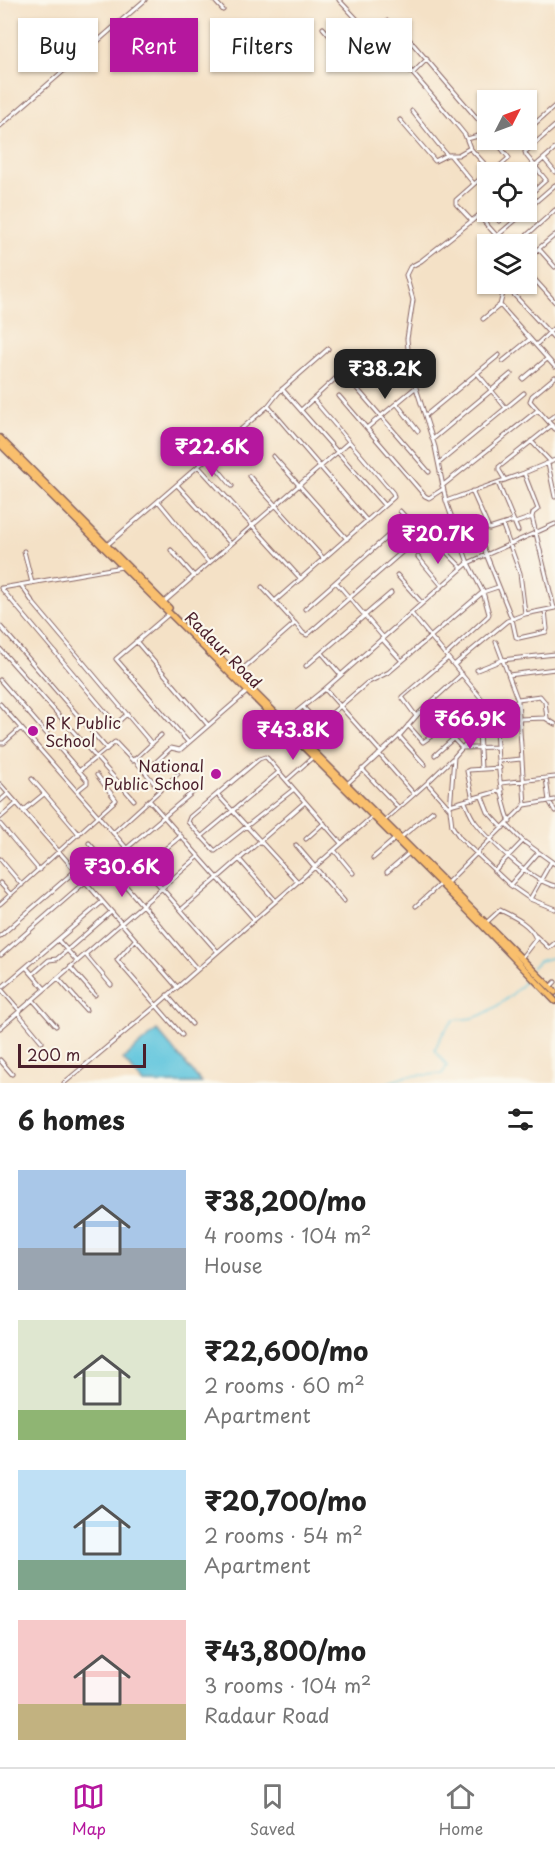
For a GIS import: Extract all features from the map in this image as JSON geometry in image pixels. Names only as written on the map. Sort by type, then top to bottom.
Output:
[{"type":"main road","name":"Radaur Road","points":[[0,438],[237,674],[313,757],[398,838],[410,853],[534,975],[555,1001]]},
{"type":"main road","name":"Radaur Road","points":[[0,444],[122,567],[285,721],[443,885],[521,958],[526,967]]},
{"type":"main road","name":"Radaur Road","points":[[534,975],[555,992]]},
{"type":"street","points":[[0,126],[145,0]]},
{"type":"street","points":[[214,0],[223,10]]},
{"type":"street","points":[[339,0],[356,18]]},
{"type":"street","points":[[323,28],[326,31]]},
{"type":"street","points":[[412,42],[477,120]]},
{"type":"street","points":[[427,59],[412,73],[467,139],[470,148],[483,162]]},
{"type":"street","points":[[537,122],[555,106]]},
{"type":"street","points":[[412,111],[474,184]]},
{"type":"street","points":[[400,120],[435,161],[448,155],[458,155],[470,148]]},
{"type":"street","points":[[532,162],[525,152],[555,126]]},
{"type":"street","points":[[467,139],[477,136]]},
{"type":"street","points":[[503,150],[509,158],[504,162]]},
{"type":"street","points":[[537,164],[555,150]]},
{"type":"street","points":[[544,159],[555,172]]},
{"type":"street","points":[[537,169],[546,181],[537,189]]},
{"type":"street","points":[[472,221],[455,202],[477,182]]},
{"type":"street","points":[[537,202],[555,186]]},
{"type":"street","points":[[528,234],[555,210]]},
{"type":"street","points":[[416,716],[402,697],[488,616],[483,592],[468,563],[446,501],[433,439],[415,388],[407,348],[413,300],[406,272],[477,217]]},
{"type":"street","points":[[484,222],[495,234]]},
{"type":"street","points":[[499,234],[513,222]]},
{"type":"street","points":[[555,236],[539,249],[555,267]]},
{"type":"street","points":[[537,282],[555,302]]},
{"type":"street","points":[[483,319],[500,305],[502,294]]},
{"type":"street","points":[[513,294],[555,339]]},
{"type":"street","points":[[500,305],[555,367]]},
{"type":"street","points":[[536,345],[555,327]]},
{"type":"street","points":[[502,362],[530,339]]},
{"type":"street","points":[[107,545],[268,406],[282,389],[328,349]]},
{"type":"street","points":[[425,416],[499,354]]},
{"type":"street","points":[[523,379],[548,359]]},
{"type":"street","points":[[301,410],[348,367]]},
{"type":"street","points":[[477,373],[506,408]]},
{"type":"street","points":[[433,439],[511,374]]},
{"type":"street","points":[[505,480],[499,470],[500,466],[553,427],[530,401],[530,398],[555,377]]},
{"type":"street","points":[[353,384],[429,472]]},
{"type":"street","points":[[368,428],[415,388]]},
{"type":"street","points":[[282,389],[384,506]]},
{"type":"street","points":[[439,463],[524,393]]},
{"type":"street","points":[[339,396],[429,498],[538,410]]},
{"type":"street","points":[[275,601],[324,560],[394,495],[313,399]]},
{"type":"street","points":[[397,404],[418,431]]},
{"type":"street","points":[[268,406],[367,521]]},
{"type":"street","points":[[548,420],[555,415]]},
{"type":"street","points":[[531,441],[551,462],[555,497]]},
{"type":"street","points":[[164,602],[349,442]]},
{"type":"street","points":[[273,456],[347,539]]},
{"type":"street","points":[[208,457],[232,486]]},
{"type":"street","points":[[446,501],[551,462]]},
{"type":"street","points":[[198,466],[301,579]]},
{"type":"street","points":[[454,665],[503,624],[525,614],[555,608],[532,517],[532,513],[538,509],[525,473]]},
{"type":"street","points":[[249,476],[324,560]]},
{"type":"street","points":[[498,482],[518,531]]},
{"type":"street","points":[[177,485],[231,544]]},
{"type":"street","points":[[472,491],[488,528],[532,517]]},
{"type":"street","points":[[158,501],[209,563]]},
{"type":"street","points":[[400,511],[421,534]]},
{"type":"street","points":[[285,721],[325,689],[468,563],[555,524]]},
{"type":"street","points":[[503,526],[520,573],[525,614]]},
{"type":"street","points":[[476,529],[512,619],[515,635],[518,638],[544,633],[547,629],[545,610]]},
{"type":"street","points":[[262,587],[307,635],[426,531],[462,568]]},
{"type":"street","points":[[306,609],[389,535]]},
{"type":"street","points":[[171,550],[194,576]]},
{"type":"street","points":[[24,551],[32,583]]},
{"type":"street","points":[[418,557],[442,586]]},
{"type":"street","points":[[0,588],[122,567]]},
{"type":"street","points":[[397,575],[422,603]]},
{"type":"street","points":[[336,582],[402,661]]},
{"type":"street","points":[[21,585],[34,604],[152,744]]},
{"type":"street","points":[[302,739],[370,681],[385,674],[432,637],[483,592],[498,587]]},
{"type":"street","points":[[0,588],[114,722],[117,723],[127,714]]},
{"type":"street","points":[[306,666],[391,593]]},
{"type":"street","points":[[170,613],[116,660],[188,742]]},
{"type":"street","points":[[411,613],[495,715],[501,783],[508,823],[523,841],[553,863],[540,880],[530,899]]},
{"type":"street","points":[[237,674],[295,623]]},
{"type":"street","points":[[0,626],[107,748]]},
{"type":"street","points":[[136,641],[208,725]]},
{"type":"street","points":[[496,642],[518,700],[525,805]]},
{"type":"street","points":[[0,649],[134,800]]},
{"type":"street","points":[[322,653],[341,675]]},
{"type":"street","points":[[477,670],[502,660],[555,654]]},
{"type":"street","points":[[508,675],[555,669]]},
{"type":"street","points":[[347,784],[462,674]]},
{"type":"street","points":[[0,680],[88,782],[77,792]]},
{"type":"street","points":[[325,689],[414,794]]},
{"type":"street","points":[[145,772],[171,748],[179,750],[250,690]]},
{"type":"street","points":[[383,821],[454,757],[479,728],[518,700],[533,696],[542,698],[545,702],[547,718]]},
{"type":"street","points":[[0,704],[217,951]]},
{"type":"street","points":[[303,707],[332,738]]},
{"type":"street","points":[[495,715],[519,721],[547,718],[555,724]]},
{"type":"street","points":[[408,725],[423,742],[443,728],[462,748]]},
{"type":"street","points":[[0,743],[4,743],[21,728]]},
{"type":"street","points":[[479,728],[481,769]]},
{"type":"street","points":[[134,759],[161,735]]},
{"type":"street","points":[[399,736],[425,765]]},
{"type":"street","points":[[435,755],[454,738]]},
{"type":"street","points":[[79,771],[116,742],[130,760],[134,759],[160,790]]},
{"type":"street","points":[[462,748],[498,747]]},
{"type":"street","points":[[286,780],[313,757]]},
{"type":"street","points":[[454,757],[450,807],[453,830],[510,885],[530,899],[555,909]]},
{"type":"street","points":[[294,789],[215,851],[188,822],[261,758],[267,758],[294,789],[341,844]]},
{"type":"street","points":[[500,761],[521,759]]},
{"type":"street","points":[[473,800],[466,773],[469,770],[500,768]]},
{"type":"street","points":[[362,769],[399,808]]},
{"type":"street","points":[[201,837],[279,772]]},
{"type":"street","points":[[113,833],[178,774]]},
{"type":"street","points":[[0,904],[116,799],[97,775]]},
{"type":"street","points":[[501,783],[555,777]]},
{"type":"street","points":[[546,778],[549,801],[555,811]]},
{"type":"street","points":[[32,779],[79,834]]},
{"type":"street","points":[[427,783],[450,807]]},
{"type":"street","points":[[0,784],[177,987]]},
{"type":"street","points":[[127,848],[200,786]]},
{"type":"street","points":[[450,807],[502,790]]},
{"type":"street","points":[[0,801],[8,794]]},
{"type":"street","points":[[23,811],[44,794]]},
{"type":"street","points":[[218,795],[297,881]]},
{"type":"street","points":[[482,797],[488,812],[503,828]]},
{"type":"street","points":[[149,800],[254,919]]},
{"type":"street","points":[[416,906],[477,854],[525,805],[555,800]]},
{"type":"street","points":[[181,910],[305,802]]},
{"type":"street","points":[[465,802],[475,822],[508,856],[524,870],[555,886]]},
{"type":"street","points":[[0,818],[17,803]]},
{"type":"street","points":[[373,858],[433,811]]},
{"type":"street","points":[[64,1083],[156,1006],[373,816]]},
{"type":"street","points":[[0,824],[39,870]]},
{"type":"street","points":[[306,839],[324,824]]},
{"type":"street","points":[[143,867],[182,836]]},
{"type":"street","points":[[494,871],[523,841]]},
{"type":"street","points":[[89,843],[197,969]]},
{"type":"street","points":[[296,845],[344,901]]},
{"type":"street","points":[[334,850],[353,873]]},
{"type":"street","points":[[387,872],[410,853]]},
{"type":"street","points":[[510,885],[538,853]]},
{"type":"street","points":[[0,1028],[199,856]]},
{"type":"street","points":[[0,859],[22,885]]},
{"type":"street","points":[[239,859],[275,900]]},
{"type":"street","points":[[0,936],[75,871]]},
{"type":"street","points":[[0,882],[11,895]]},
{"type":"street","points":[[1,955],[85,882]]},
{"type":"street","points":[[42,1042],[0,989],[102,902]]},
{"type":"street","points":[[485,923],[500,910],[518,919],[549,948],[555,943]]},
{"type":"street","points":[[33,974],[49,960],[56,960],[111,912]]},
{"type":"street","points":[[521,958],[536,936]]},
{"type":"street","points":[[58,940],[77,961]]},
{"type":"street","points":[[135,940],[117,960],[182,1035]]},
{"type":"street","points":[[85,954],[111,985]]},
{"type":"street","points":[[27,967],[46,989]]},
{"type":"street","points":[[70,967],[95,994]]},
{"type":"street","points":[[58,978],[86,1010]]},
{"type":"street","points":[[550,987],[555,982]]},
{"type":"street","points":[[167,995],[192,1024]]},
{"type":"street","points":[[33,1000],[56,1026]]},
{"type":"street","points":[[0,1060],[12,1074]]},
{"type":"water","points":[[157,1030],[202,1083],[143,1083],[123,1059]]},
{"type":"waterway","points":[[532,968],[539,961],[555,957]]},
{"type":"waterway","points":[[387,1083],[407,1076],[442,1074],[447,1066],[435,1050],[440,1038],[451,1023],[454,1020],[473,1018],[496,1006],[519,988],[529,975]]},
{"type":"place","name":"R K Public School","points":[[33,731]]},
{"type":"place","name":"National Public School","points":[[216,774]]}]
